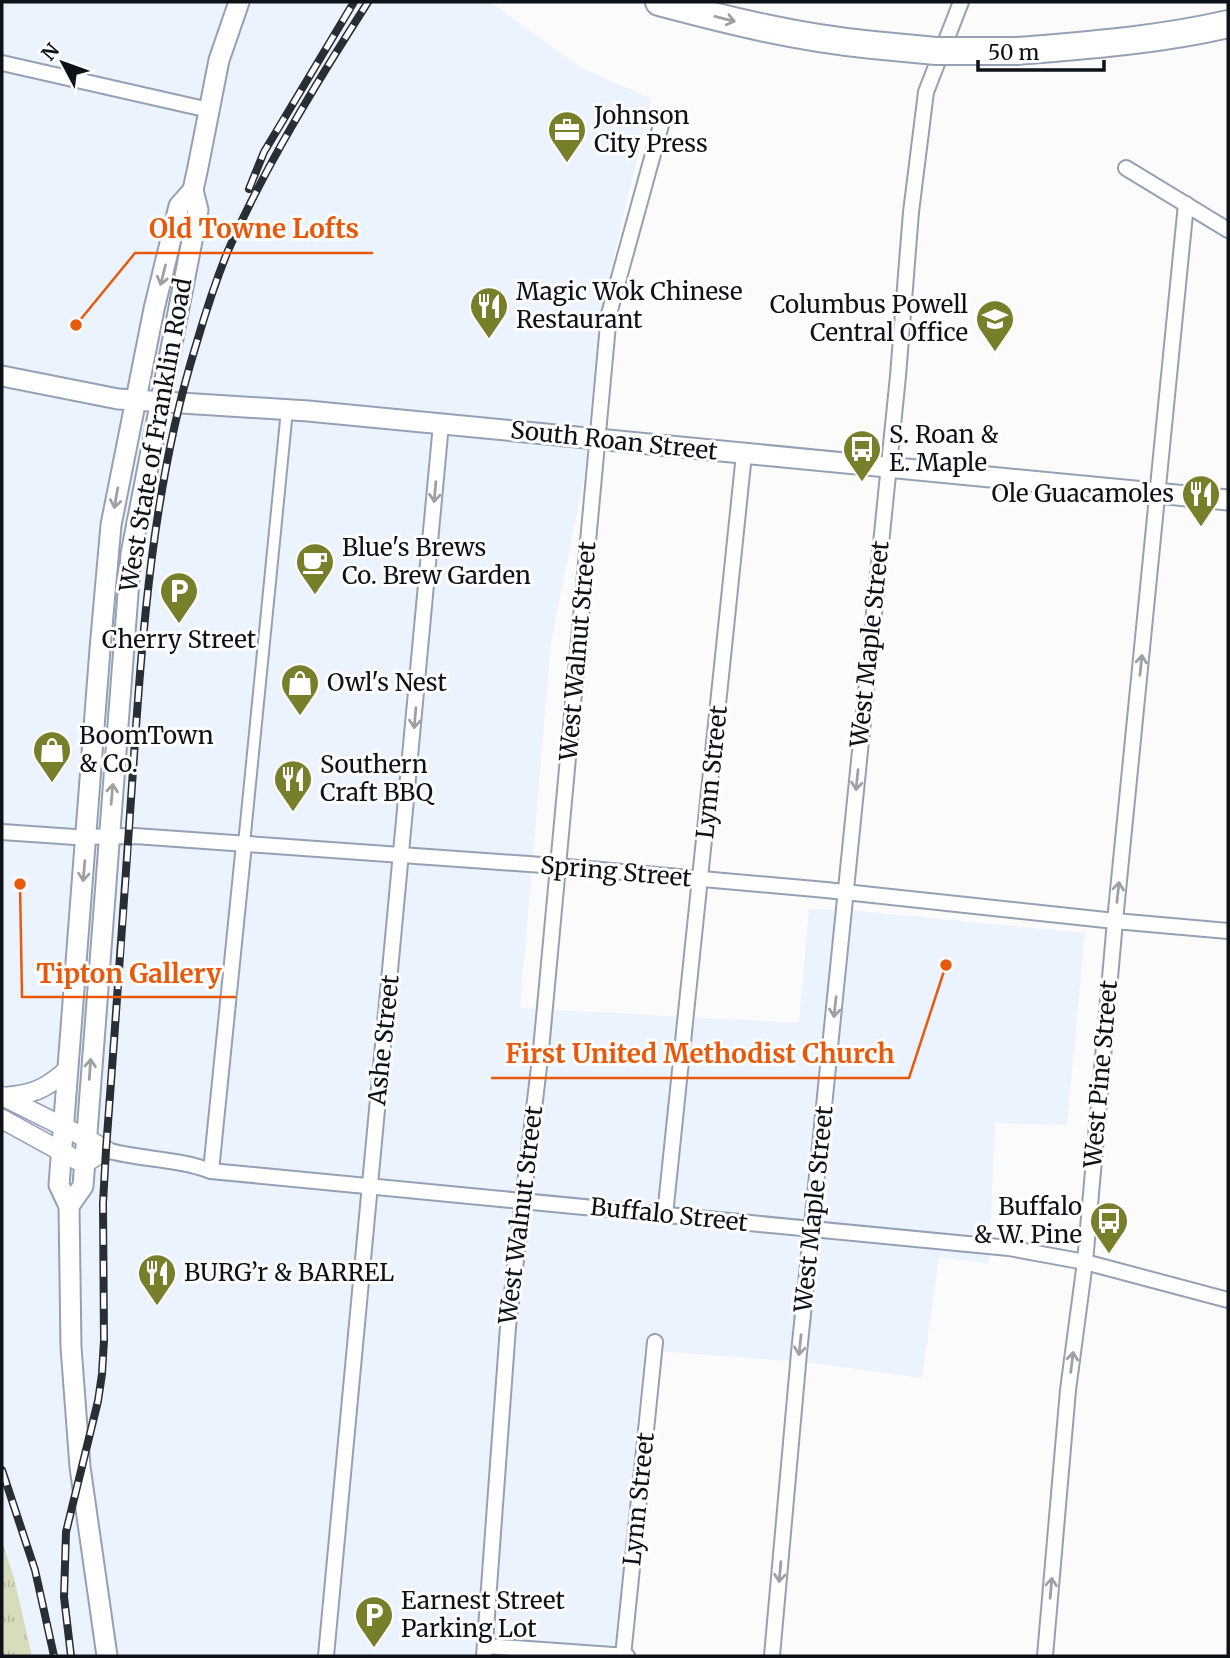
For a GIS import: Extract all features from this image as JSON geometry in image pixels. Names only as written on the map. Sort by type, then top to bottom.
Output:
[{"type":"highway","points":[[659,2],[767,30],[830,41],[936,51],[1018,51],[1115,43],[1228,24]]},
{"type":"main road","points":[[193,190],[222,48],[239,2]]},
{"type":"main road","name":"West State of Franklin Road","points":[[69,1206],[83,1186],[86,1138],[107,556],[135,400],[179,206],[193,190]]},
{"type":"main road","name":"West State of Franklin Road","points":[[107,1656],[80,1467],[71,1347],[69,1206],[59,1185],[62,1127],[66,1071],[130,564],[198,210],[193,190]]},
{"type":"main road","name":"South Roan Street","points":[[2,376],[118,400],[287,410],[1228,500]]},
{"type":"street","name":"West Maple Street","points":[[772,1656],[911,212],[926,92],[961,2]]},
{"type":"street","points":[[2,63],[209,110]]},
{"type":"street","name":"West Walnut Street","points":[[484,1651],[508,1326],[541,1050],[609,314],[661,125]]},
{"type":"street","points":[[1126,168],[1228,230]]},
{"type":"street","name":"West Pine Street","points":[[1045,1656],[1068,1390],[1084,1262],[1186,204]]},
{"type":"street","points":[[211,1171],[287,410]]},
{"type":"street","name":"Ashe Street","points":[[326,1656],[441,424]]},
{"type":"street","name":"Lynn Street","points":[[665,1215],[702,879],[744,454]]},
{"type":"street","name":"Spring Street","points":[[2,832],[97,837],[135,836],[556,866],[1228,931]]},
{"type":"street","points":[[3,1097],[44,1089],[66,1071]]},
{"type":"street","name":"Buffalo Street","points":[[3,1097],[106,1150],[187,1162],[211,1171],[1009,1248],[1084,1262],[1228,1300]]},
{"type":"street","points":[[2,1119],[84,1164],[106,1150]]},
{"type":"street","name":"Lynn Street","points":[[624,1656],[655,1342]]},
{"type":"street","points":[[484,1651],[624,1656]]},
{"type":"shaded area","points":[[2,2],[490,2],[580,67],[651,99],[607,285],[589,423],[587,463],[551,642],[520,1008],[799,1023],[809,909],[859,911],[1085,933],[1067,1125],[995,1123],[989,1264],[939,1257],[922,1378],[813,1363],[644,1350],[615,1656],[2,1656]]},
{"type":"green space","points":[[2,1542],[14,1578],[32,1656],[2,1656]]},
{"type":"railway","points":[[249,189],[264,152],[354,2]]},
{"type":"railway","points":[[71,1656],[64,1597],[66,1532],[102,1374],[103,1203],[134,754],[143,636],[167,460],[196,345],[227,253],[275,156],[368,2]]},
{"type":"railway","points":[[2,1470],[35,1570],[54,1656]]},
{"type":"place","name":"Johnson City Press","points":[[567,164]]},
{"type":"place","name":"Old Towne Lofts","points":[[76,325]]},
{"type":"place","name":"Magic Wok Chinese Restaurant","points":[[489,340]]},
{"type":"place","name":"Columbus Powell Central Office","points":[[995,353]]},
{"type":"place","name":"S. Roan & E. Maple","points":[[862,483]]},
{"type":"place","name":"Ole Guacamoles","points":[[1201,528]]},
{"type":"place","name":"Blue's Brews Co. Brew Garden","points":[[315,596]]},
{"type":"place","name":"Cherry Street","points":[[179,625]]},
{"type":"place","name":"Owl's Nest","points":[[300,717]]},
{"type":"place","name":"BoomTown & Co.","points":[[52,784]]},
{"type":"place","name":"Southern Craft BBQ","points":[[293,813]]},
{"type":"place","name":"Tipton Gallery","points":[[20,884]]},
{"type":"place","name":"First United Methodist Church","points":[[946,965]]},
{"type":"place","name":"Buffalo & W. Pine","points":[[1109,1255]]},
{"type":"place","name":"BURG’r & BARREL","points":[[157,1307]]},
{"type":"place","name":"Earnest Street Parking Lot","points":[[374,1649]]}]
